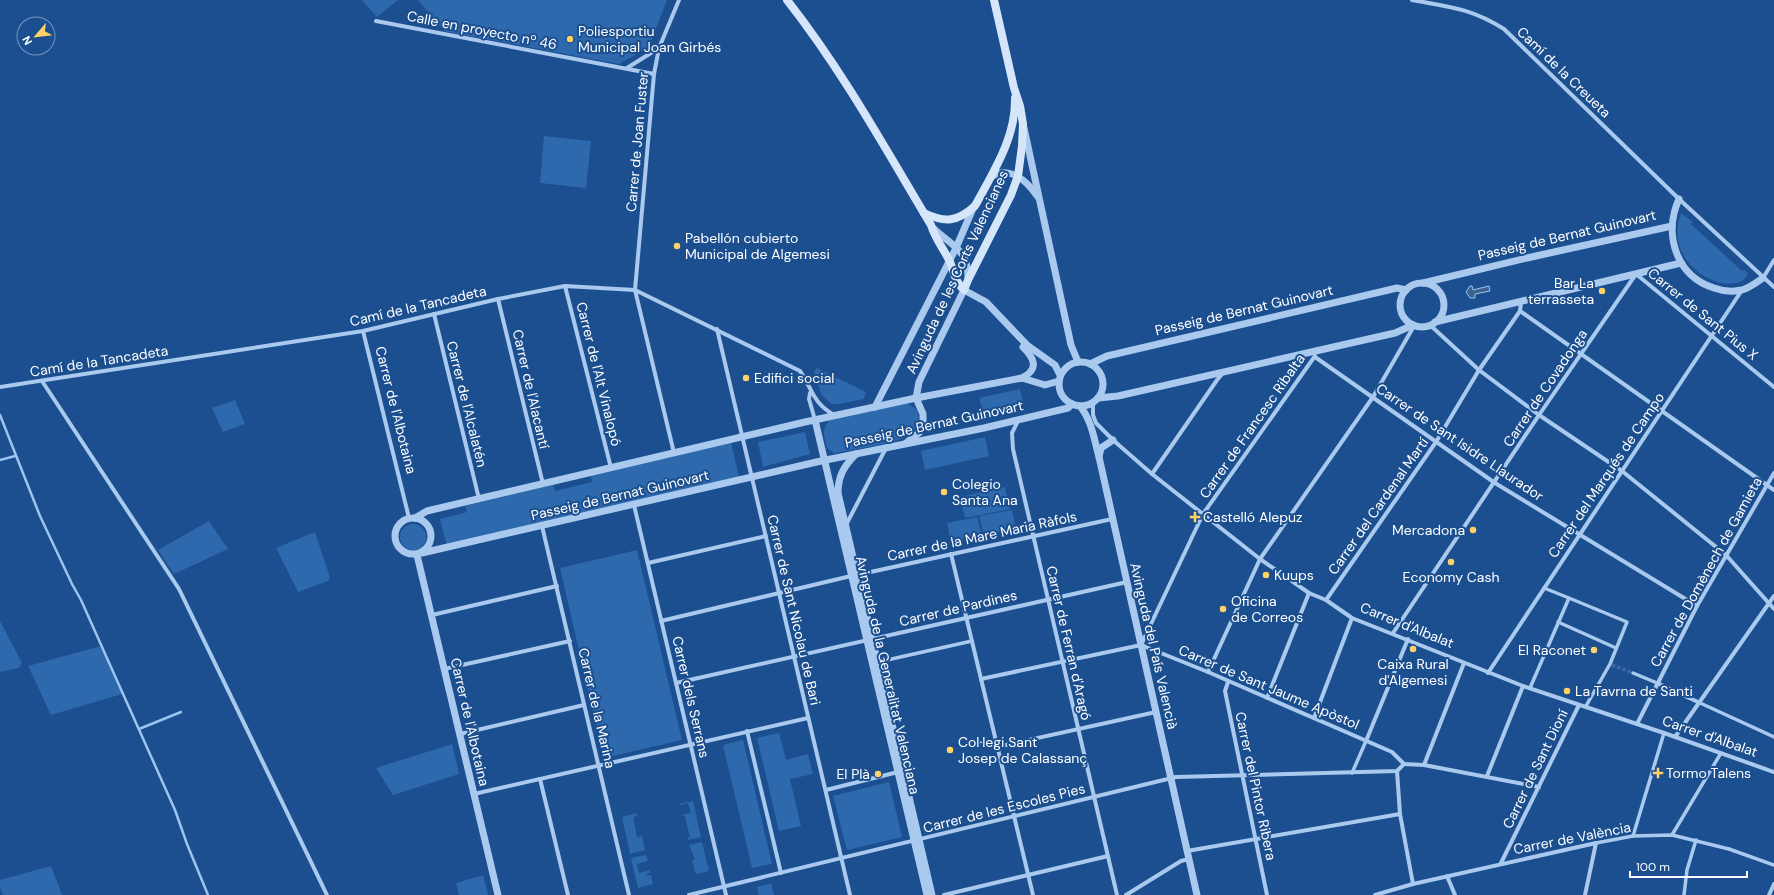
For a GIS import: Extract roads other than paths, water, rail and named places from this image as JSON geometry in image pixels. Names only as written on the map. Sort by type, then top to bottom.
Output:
[{"type":"main road","points":[[787,0],[810,29],[848,86],[931,225],[935,237],[950,261],[957,282],[964,290]]},
{"type":"main road","points":[[994,0],[1014,88]]},
{"type":"main road","name":"Avinguda de les Corts Valencianes","points":[[964,290],[1018,176],[1023,124],[1020,106],[1014,88]]},
{"type":"main road","name":"Avinguda de les Corts Valencianes","points":[[975,206],[1012,133],[1014,119],[1014,88]]},
{"type":"main road","points":[[924,213],[940,219],[956,218],[965,214],[975,206]]},
{"type":"street","name":"Carrer de Joan Fuster","points":[[674,453],[635,290],[654,74],[659,48],[679,0]]},
{"type":"street","name":"Camí de la Creueta","points":[[1412,0],[1460,8],[1485,18],[1504,29],[1680,200],[1774,287]]},
{"type":"street","name":"Calle en proyecto nº 46","points":[[376,21],[654,74]]},
{"type":"street","points":[[626,68],[659,48]]},
{"type":"street","points":[[1023,124],[1071,345],[1078,362]]},
{"type":"street","points":[[991,177],[1000,172],[1018,176],[1032,188],[1040,200]]},
{"type":"street","points":[[1680,200],[1676,208],[1672,226],[1673,245],[1681,263],[1690,273],[1705,284],[1724,290],[1743,290],[1763,278],[1774,260]]},
{"type":"street","name":"Avinguda de les Corts Valencianes","points":[[875,407],[950,261],[975,206]]},
{"type":"street","points":[[931,225],[956,248],[966,260],[968,280]]},
{"type":"street","name":"Passeig de Bernat Guinovart","points":[[1423,283],[1519,259],[1672,226]]},
{"type":"street","points":[[964,290],[986,302],[1027,344],[1055,365],[1062,395],[1072,404],[1080,406],[1096,400],[1395,333],[1413,325],[1433,324],[1681,263]]},
{"type":"street","name":"Carrer de Sant Pius X","points":[[1636,274],[1774,387]]},
{"type":"street","name":"Carrer de Covadonga","points":[[1393,634],[1539,415],[1636,274]]},
{"type":"street","points":[[1413,325],[1404,318],[1400,309],[1401,298],[1406,290],[1414,284],[1423,283],[1435,288],[1443,299],[1443,310],[1433,324]]},
{"type":"street","name":"Camí de la Tancadeta","points":[[0,387],[363,331],[565,286],[635,290],[800,371],[808,382],[810,392],[809,399],[815,420]]},
{"type":"street","name":"Carrer de l'Alt Vinalopó","points":[[565,286],[611,468]]},
{"type":"street","name":"Passeig de Bernat Guinovart","points":[[1090,364],[1107,356],[1382,291],[1397,288],[1406,290]]},
{"type":"street","name":"Avinguda de les Corts Valencianes","points":[[916,398],[919,382],[964,290]]},
{"type":"street","name":"Carrer del Marqués de Campo","points":[[1488,673],[1544,588],[1582,535],[1622,471],[1743,290]]},
{"type":"street","name":"Carrer de l'Alacantí","points":[[498,300],[543,484]]},
{"type":"street","name":"Carrer del Cardenal Martí","points":[[1326,600],[1436,442],[1479,370],[1520,311],[1521,302]]},
{"type":"street","points":[[1520,311],[1774,490]]},
{"type":"street","name":"Carrer de l'Alcalatén","points":[[434,314],[478,499]]},
{"type":"street","points":[[998,315],[1011,334],[1031,355],[1033,360],[1032,369],[1029,374],[1022,378]]},
{"type":"street","points":[[1433,324],[1479,370],[1539,415],[1622,471],[1726,555],[1774,609]]},
{"type":"street","points":[[1208,672],[1260,559],[1373,397],[1413,325]]},
{"type":"street","name":"Carrer de Sant Nicolau de Bari","points":[[717,329],[850,895]]},
{"type":"street","name":"Carrer de l'Albotaina","points":[[363,331],[412,518]]},
{"type":"street","name":"Carrer de Francesc Ribalta","points":[[1141,645],[1203,514],[1319,350]]},
{"type":"street","name":"Carrer de Sant Isidre Llaurador","points":[[1314,358],[1373,397],[1495,483],[1696,606]]},
{"type":"street","points":[[1059,378],[1070,364],[1078,362],[1090,364],[1100,373],[1102,379],[1102,392],[1096,400]]},
{"type":"street","points":[[1152,474],[1217,380],[1225,372]]},
{"type":"street","name":"Passeig de Bernat Guinovart","points":[[412,518],[426,511],[815,420],[916,398],[1022,378],[1045,385],[1059,378]]},
{"type":"street","points":[[42,381],[179,589],[327,895]]},
{"type":"street","name":"Camí de la Tancadeta","points":[[810,392],[816,401],[834,416]]},
{"type":"street","points":[[903,445],[919,433],[923,426],[923,414],[916,398]]},
{"type":"street","name":"Carrer d'Albalat","points":[[1096,400],[1094,415],[1096,423],[1152,474],[1260,559],[1309,593],[1326,600],[1352,618],[1523,686],[1586,706],[1774,772]]},
{"type":"street","name":"Passeig de Bernat Guinovart","points":[[420,554],[752,477],[1018,420],[1068,408],[1072,404]]},
{"type":"street","name":"Avinguda del País Valencià","points":[[1080,406],[1090,423],[1099,457],[1197,895]]},
{"type":"street","points":[[815,420],[824,461]]},
{"type":"street","name":"Carrer de Ferran d'Aragó","points":[[1018,420],[1012,433],[1013,449],[1032,536],[1117,895]]},
{"type":"street","points":[[1099,457],[1101,448],[1113,440]]},
{"type":"street","points":[[845,527],[886,448]]},
{"type":"street","name":"Avinguda de la Generalitat Valenciana","points":[[854,575],[838,493],[838,482],[846,465],[857,454]]},
{"type":"street","name":"Avinguda de la Generalitat Valenciana","points":[[824,461],[854,575],[898,772],[932,895]]},
{"type":"street","name":"Carrer de Domènech de Gamieta","points":[[1637,724],[1696,606],[1774,473]]},
{"type":"street","name":"Carrer dels Serrans","points":[[634,505],[726,895]]},
{"type":"street","points":[[412,518],[426,523],[431,533],[430,545],[420,554],[409,555],[402,551],[395,541],[396,528],[401,522],[412,518]]},
{"type":"street","name":"Carrer de la Mare Maria Ràfols","points":[[661,621],[854,575],[1112,519]]},
{"type":"street","name":"Carrer de la Marina","points":[[542,526],[629,895]]},
{"type":"street","points":[[648,563],[766,536]]},
{"type":"street","name":"Carrer de l'Albotaina","points":[[420,554],[444,669],[498,895]]},
{"type":"street","points":[[951,554],[1033,895]]},
{"type":"street","name":"Carrer de Pardines","points":[[676,683],[1126,582]]},
{"type":"street","points":[[432,615],[557,586]]},
{"type":"street","points":[[1544,588],[1627,622],[1611,664],[1586,706]]},
{"type":"street","points":[[1267,698],[1309,593]]},
{"type":"street","points":[[1675,737],[1698,702],[1774,596]]},
{"type":"street","points":[[1530,688],[1569,598]]},
{"type":"street","points":[[1314,718],[1352,618]]},
{"type":"street","points":[[1558,622],[1616,648]]},
{"type":"street","name":"Avinguda de la Generalitat Valenciana","points":[[869,639],[877,662],[917,840],[927,895]]},
{"type":"street","points":[[1352,772],[1408,639]]},
{"type":"street","points":[[444,669],[570,641]]},
{"type":"street","points":[[877,662],[972,641]]},
{"type":"street","points":[[981,679],[1141,645]]},
{"type":"street","name":"Carrer de Sant Jaume Apòstol","points":[[1141,645],[1208,672],[1392,752],[1404,764]]},
{"type":"street","points":[[1424,765],[1464,663]]},
{"type":"street","points":[[1634,673],[1774,737]]},
{"type":"street","name":"Carrer del Pintor Ribera","points":[[1228,682],[1225,691],[1268,895]]},
{"type":"street","points":[[1486,776],[1523,686]]},
{"type":"street","points":[[460,734],[584,705]]},
{"type":"street","name":"Carrer de Sant Dioní","points":[[1501,863],[1579,705]]},
{"type":"street","points":[[998,747],[1156,712]]},
{"type":"street","points":[[474,794],[808,718]]},
{"type":"street","points":[[747,732],[781,873]]},
{"type":"street","points":[[1633,836],[1664,733]]},
{"type":"street","points":[[1672,835],[1721,753]]},
{"type":"street","points":[[1413,884],[1400,814],[1397,771],[1404,764],[1424,765],[1539,787]]},
{"type":"street","name":"Carrer de les Escoles Pies","points":[[689,895],[1171,779],[1397,771]]},
{"type":"street","points":[[826,790],[898,772]]},
{"type":"street","points":[[540,779],[568,895]]},
{"type":"street","points":[[1187,851],[1400,814]]},
{"type":"street","name":"Carrer de València","points":[[1375,895],[1413,884],[1501,863],[1633,836],[1672,835],[1729,849],[1774,865]]},
{"type":"street","points":[[1684,895],[1687,870],[1696,840]]},
{"type":"street","points":[[1585,895],[1596,843]]},
{"type":"street","points":[[944,895],[1108,856]]},
{"type":"street","points":[[1126,895],[1181,861],[1189,859]]},
{"type":"street","points":[[1447,876],[1455,895]]},
{"type":"street","points":[[1770,895],[1774,884]]},
{"type":"waterway","points":[[0,415],[40,516],[81,600],[175,810],[208,895]]},
{"type":"waterway","points":[[0,460],[15,456]]},
{"type":"waterway","points":[[139,729],[181,712]]},
{"type":"tunnel","points":[[1612,665],[1633,673]]},
{"type":"place","name":"Poliesportiu Municipal Joan Girbés","points":[[570,39]]},
{"type":"place","name":"Pabellón cubierto Municipal de Algemesi","points":[[677,246]]},
{"type":"place","name":"Bar La terrasseta","points":[[1602,291]]},
{"type":"place","name":"Edifici social","points":[[746,378]]},
{"type":"place","name":"Colegio Santa Ana","points":[[944,492]]},
{"type":"place","name":"Castelló Alepuz","points":[[1195,517]]},
{"type":"place","name":"Mercadona","points":[[1473,530]]},
{"type":"place","name":"Economy Cash","points":[[1451,562]]},
{"type":"place","name":"Kuups","points":[[1266,575]]},
{"type":"place","name":"Oficina de Correos","points":[[1223,609]]},
{"type":"place","name":"Caixa Rural d'Algemesi","points":[[1413,649]]},
{"type":"place","name":"El Raconet","points":[[1594,650]]},
{"type":"place","name":"La Tavrna de Santi","points":[[1567,691]]},
{"type":"place","name":"Col·legi Sant Josep de Calassanç","points":[[950,750]]},
{"type":"place","name":"Tormo Talens","points":[[1658,773]]},
{"type":"place","name":"El Plà","points":[[878,774]]}]
